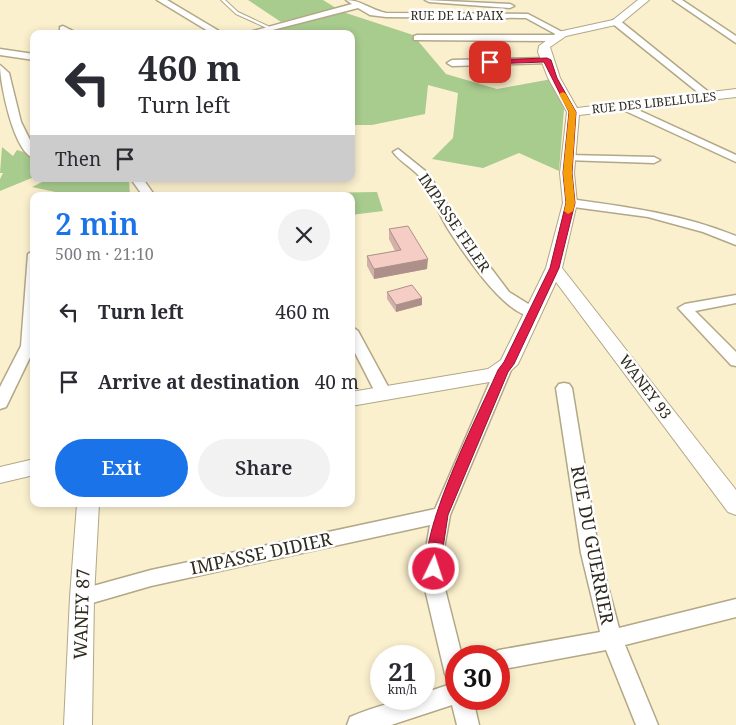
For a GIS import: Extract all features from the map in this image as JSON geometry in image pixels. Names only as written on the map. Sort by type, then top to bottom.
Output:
[{"type":"street","points":[[161,0],[213,30]]},
{"type":"street","name":"RUE DE LA PAIX","points":[[350,0],[373,13],[386,16],[528,16],[558,36]]},
{"type":"street","points":[[429,0],[517,6],[528,16]]},
{"type":"street","points":[[417,38],[558,36],[616,22],[644,0]]},
{"type":"street","points":[[677,0],[736,40]]},
{"type":"street","points":[[262,30],[371,3]]},
{"type":"street","points":[[616,22],[708,96]]},
{"type":"street","points":[[450,645],[434,585],[434,554],[441,515],[503,370],[509,364],[554,268],[570,203],[567,173],[573,112],[554,78],[544,46],[558,36]]},
{"type":"street","points":[[0,52],[30,56]]},
{"type":"street","points":[[452,63],[547,60]]},
{"type":"street","points":[[0,68],[4,73],[21,136],[30,146]]},
{"type":"street","name":"RUE DES LIBELLULES","points":[[573,112],[708,96],[734,95]]},
{"type":"street","points":[[623,106],[736,158]]},
{"type":"street","name":"IMPASSE FELER","points":[[398,152],[425,176],[454,228],[504,295],[522,308],[532,312]]},
{"type":"street","points":[[569,158],[654,160]]},
{"type":"street","points":[[570,203],[649,213],[707,229],[736,241]]},
{"type":"street","name":"WANEY 93","points":[[554,268],[736,506]]},
{"type":"street","points":[[736,299],[685,308],[736,361]]},
{"type":"street","points":[[355,339],[383,392]]},
{"type":"street","points":[[0,403],[30,347]]},
{"type":"street","points":[[355,397],[484,377],[503,370]]},
{"type":"street","name":"RUE DU GUERRIER","points":[[564,388],[590,553],[612,639],[647,725]]},
{"type":"street","points":[[0,475],[30,468]]},
{"type":"street","name":"WANEY 87","points":[[78,725],[82,597],[88,507]]},
{"type":"street","name":"IMPASSE DIDIER","points":[[82,597],[151,578],[441,515]]},
{"type":"street","points":[[510,658],[612,639],[736,608]]},
{"type":"street","points":[[358,725],[445,697]]},
{"type":"street","points":[[465,710],[468,725]]},
{"type":"lane","points":[[223,0],[237,13],[270,28]]},
{"type":"green space","points":[[248,0],[323,0],[336,8],[281,22]]},
{"type":"green space","points":[[343,12],[413,35],[446,74],[497,89],[552,79],[564,109],[559,171],[519,153],[483,168],[432,159],[453,138],[458,93],[428,85],[425,114],[372,125],[355,125],[355,30],[266,30]]},
{"type":"green space","points":[[2,147],[13,156],[17,150],[30,154],[30,179],[0,191],[0,179],[3,173],[0,173]]},
{"type":"green space","points":[[42,182],[129,182],[130,192],[55,192],[32,187]]},
{"type":"green space","points":[[355,192],[377,192],[383,211],[355,214]]},
{"type":"building","points":[[408,226],[428,259],[374,269],[367,256],[401,250],[389,229]]},
{"type":"building","points":[[412,285],[422,298],[396,305],[387,292]]},
{"type":"slow traffic","points":[[563,94],[573,112],[567,173],[570,203],[568,211]]},
{"type":"route","points":[[434,569],[434,554],[441,515],[503,370],[509,364],[554,268],[570,203],[567,173],[573,112],[554,78],[547,60],[490,62]]}]
